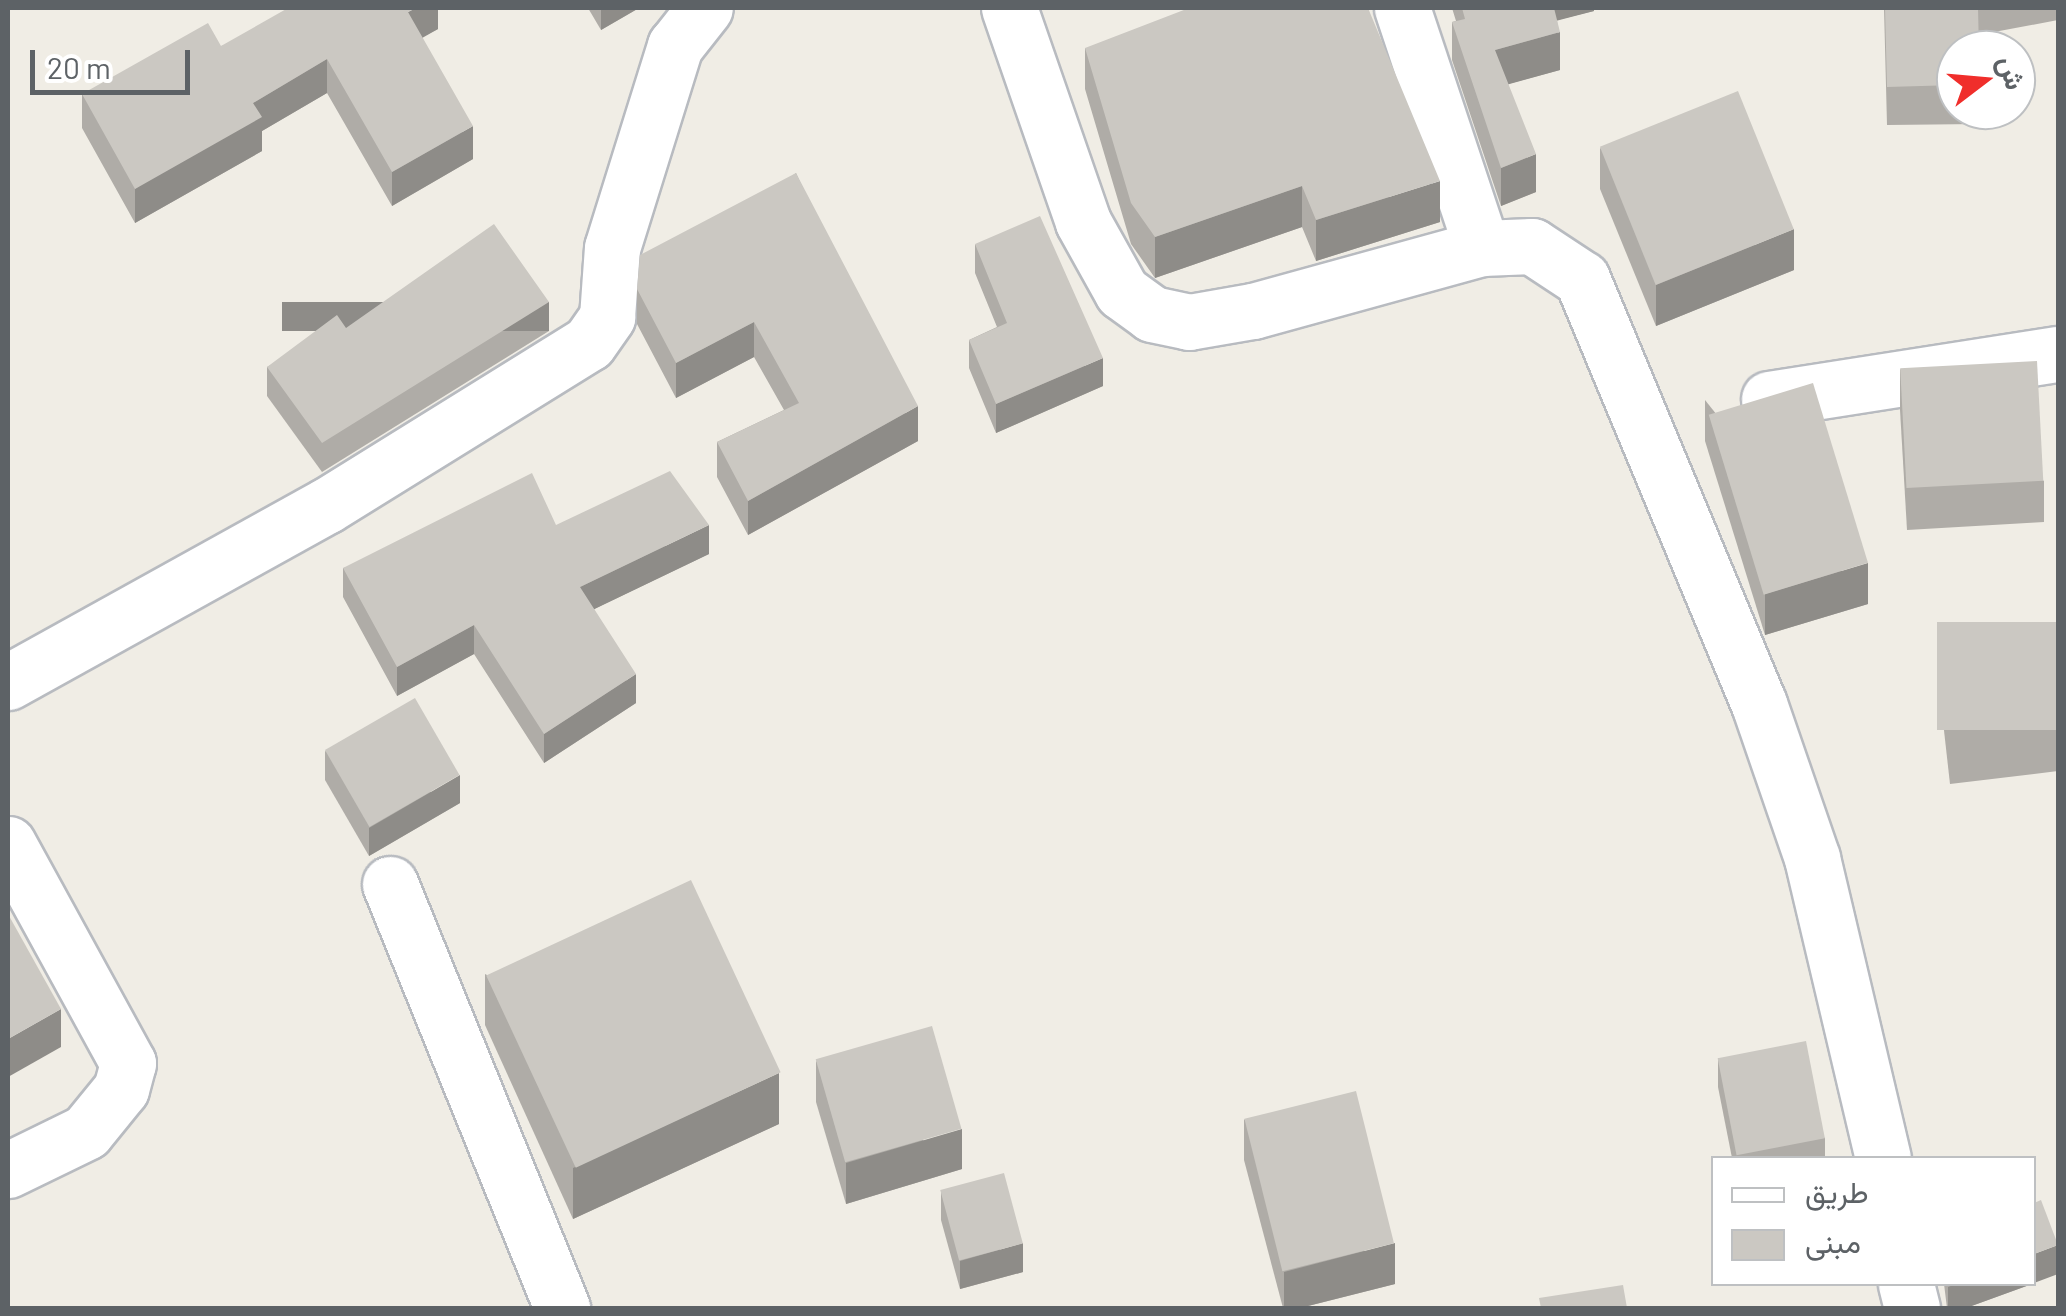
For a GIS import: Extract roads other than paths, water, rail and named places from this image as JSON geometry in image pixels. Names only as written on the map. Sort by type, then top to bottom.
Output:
[{"type":"street","points":[[8,682],[326,506],[589,343],[607,317],[612,248],[676,46],[705,8]]},
{"type":"street","points":[[1009,8],[1083,222],[1122,292],[1152,314],[1189,322],[1253,311],[1482,248],[1532,246],[1582,279],[1806,840],[1883,1156]]},
{"type":"street","points":[[1402,8],[1482,248]]},
{"type":"street","points":[[1770,399],[2058,354]]},
{"type":"street","points":[[8,844],[128,1063],[121,1089],[86,1132],[8,1170]]},
{"type":"street","points":[[390,884],[562,1308]]}]
